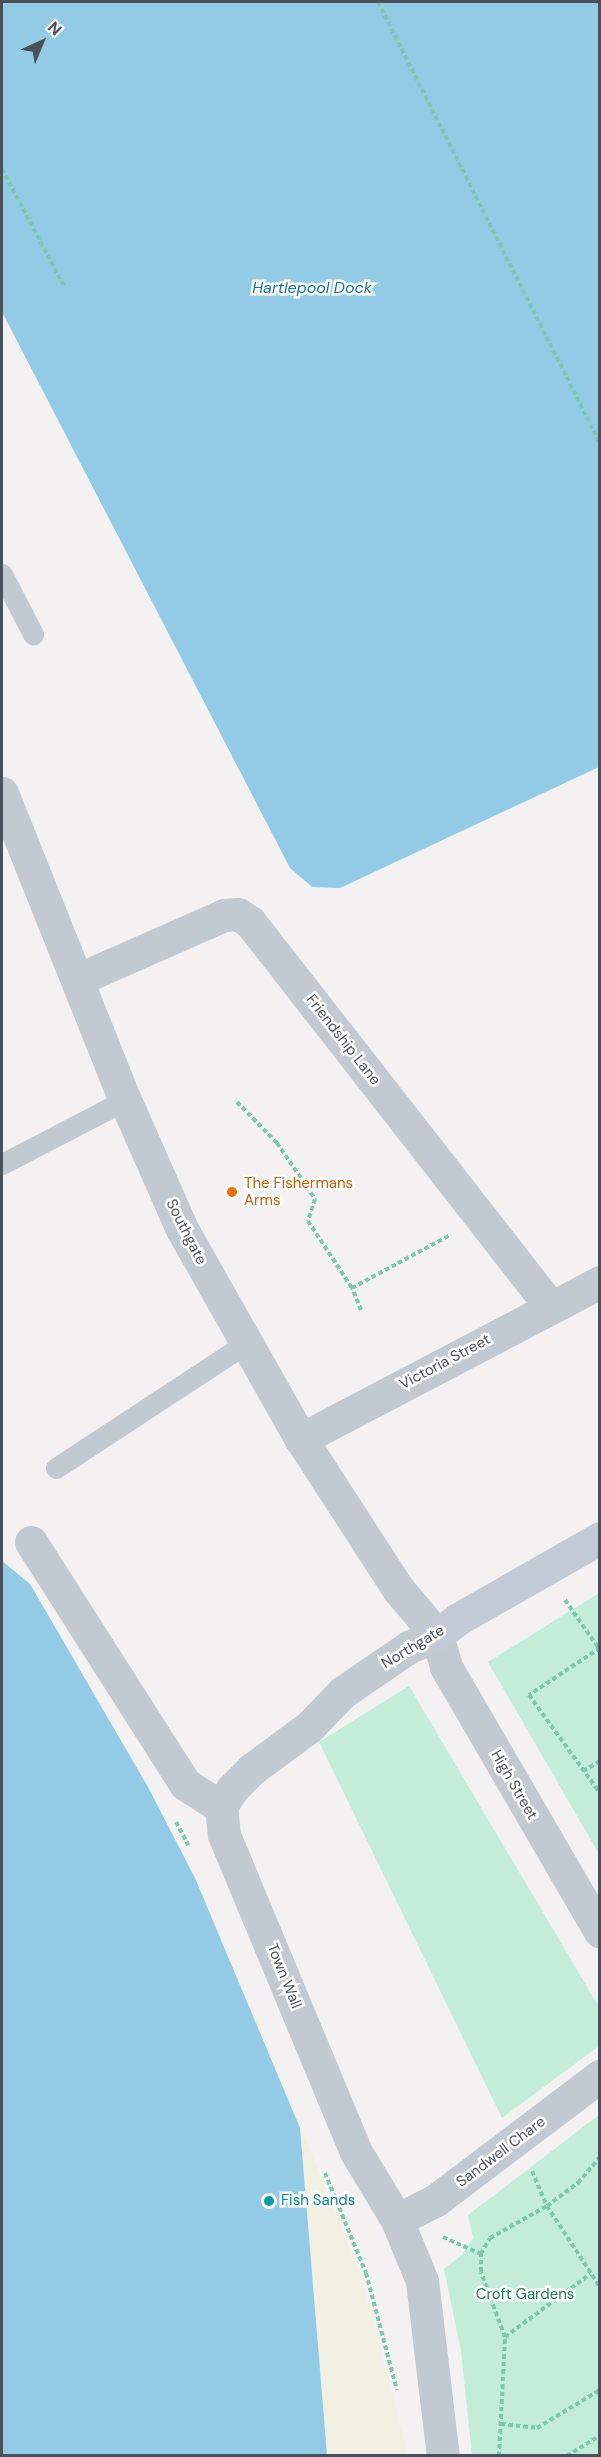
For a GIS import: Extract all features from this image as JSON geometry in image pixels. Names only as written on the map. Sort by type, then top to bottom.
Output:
[{"type":"street","name":"Southgate","points":[[2,794],[79,979],[125,1100],[182,1229],[245,1344],[301,1438],[398,1589],[437,1635]]},
{"type":"street","name":"Friendship Lane","points":[[79,979],[224,915],[238,914],[250,922],[551,1307]]},
{"type":"street","name":"Victoria Street","points":[[301,1438],[551,1307],[596,1292]]},
{"type":"street","name":"Northgate","points":[[221,1807],[232,1789],[252,1769],[309,1727],[343,1692],[409,1647],[437,1635],[458,1619],[600,1538]]},
{"type":"street","points":[[31,1542],[185,1784],[221,1807]]},
{"type":"street","name":"High Street","points":[[437,1635],[446,1667],[600,1932]]},
{"type":"street","name":"Town Wall","points":[[221,1807],[224,1835],[356,2152],[397,2220],[422,2281],[443,2456]]},
{"type":"street","name":"Sandwell Chare","points":[[397,2220],[436,2200],[600,2076]]},
{"type":"lane","points":[[2,574],[33,634]]},
{"type":"lane","points":[[2,1164],[125,1100]]},
{"type":"lane","points":[[56,1468],[245,1344]]},
{"type":"path","points":[[378,2],[600,443]]},
{"type":"path","points":[[2,170],[64,286]]},
{"type":"path","points":[[237,1102],[277,1143],[315,1199],[308,1221],[352,1288],[360,1310]]},
{"type":"path","points":[[352,1288],[454,1233]]},
{"type":"path","points":[[543,1570],[599,1649],[529,1695],[600,1793]]},
{"type":"path","points":[[583,1771],[600,1761]]},
{"type":"path","points":[[172,1816],[191,1853]]},
{"type":"path","points":[[499,2456],[505,2337],[482,2272],[481,2254],[490,2238],[547,2206],[578,2183],[600,2157]]},
{"type":"path","points":[[321,2163],[366,2273],[399,2397]]},
{"type":"path","points":[[547,2206],[600,2287]]},
{"type":"path","points":[[505,2337],[590,2274]]},
{"type":"path","points":[[501,2424],[537,2428],[600,2390]]},
{"type":"path","points":[[567,2456],[600,2435]]},
{"type":"green space","points":[[599,1593],[599,1854],[488,1662]]},
{"type":"green space","points":[[409,1686],[599,2007],[599,2046],[502,2118],[319,1742]]},
{"type":"green space","name":"Croft Gardens","points":[[599,2115],[599,2455],[472,2455],[461,2351],[444,2269],[462,2255],[473,2238],[468,2215]]},
{"type":"sand","name":"Fish Sands","points":[[250,2002],[360,2273],[408,2455],[242,2455]]},
{"type":"water","name":"Hartlepool Dock","points":[[2,2],[599,2],[599,767],[340,888],[312,887],[290,868],[2,312]]},
{"type":"water","points":[[2,1561],[30,1584],[148,1787],[195,1878],[300,2128],[327,2455],[2,2455]]},
{"type":"place","name":"The Fishermans Arms","points":[[232,1192]]},
{"type":"place","name":"Fish Sands","points":[[269,2201]]}]
